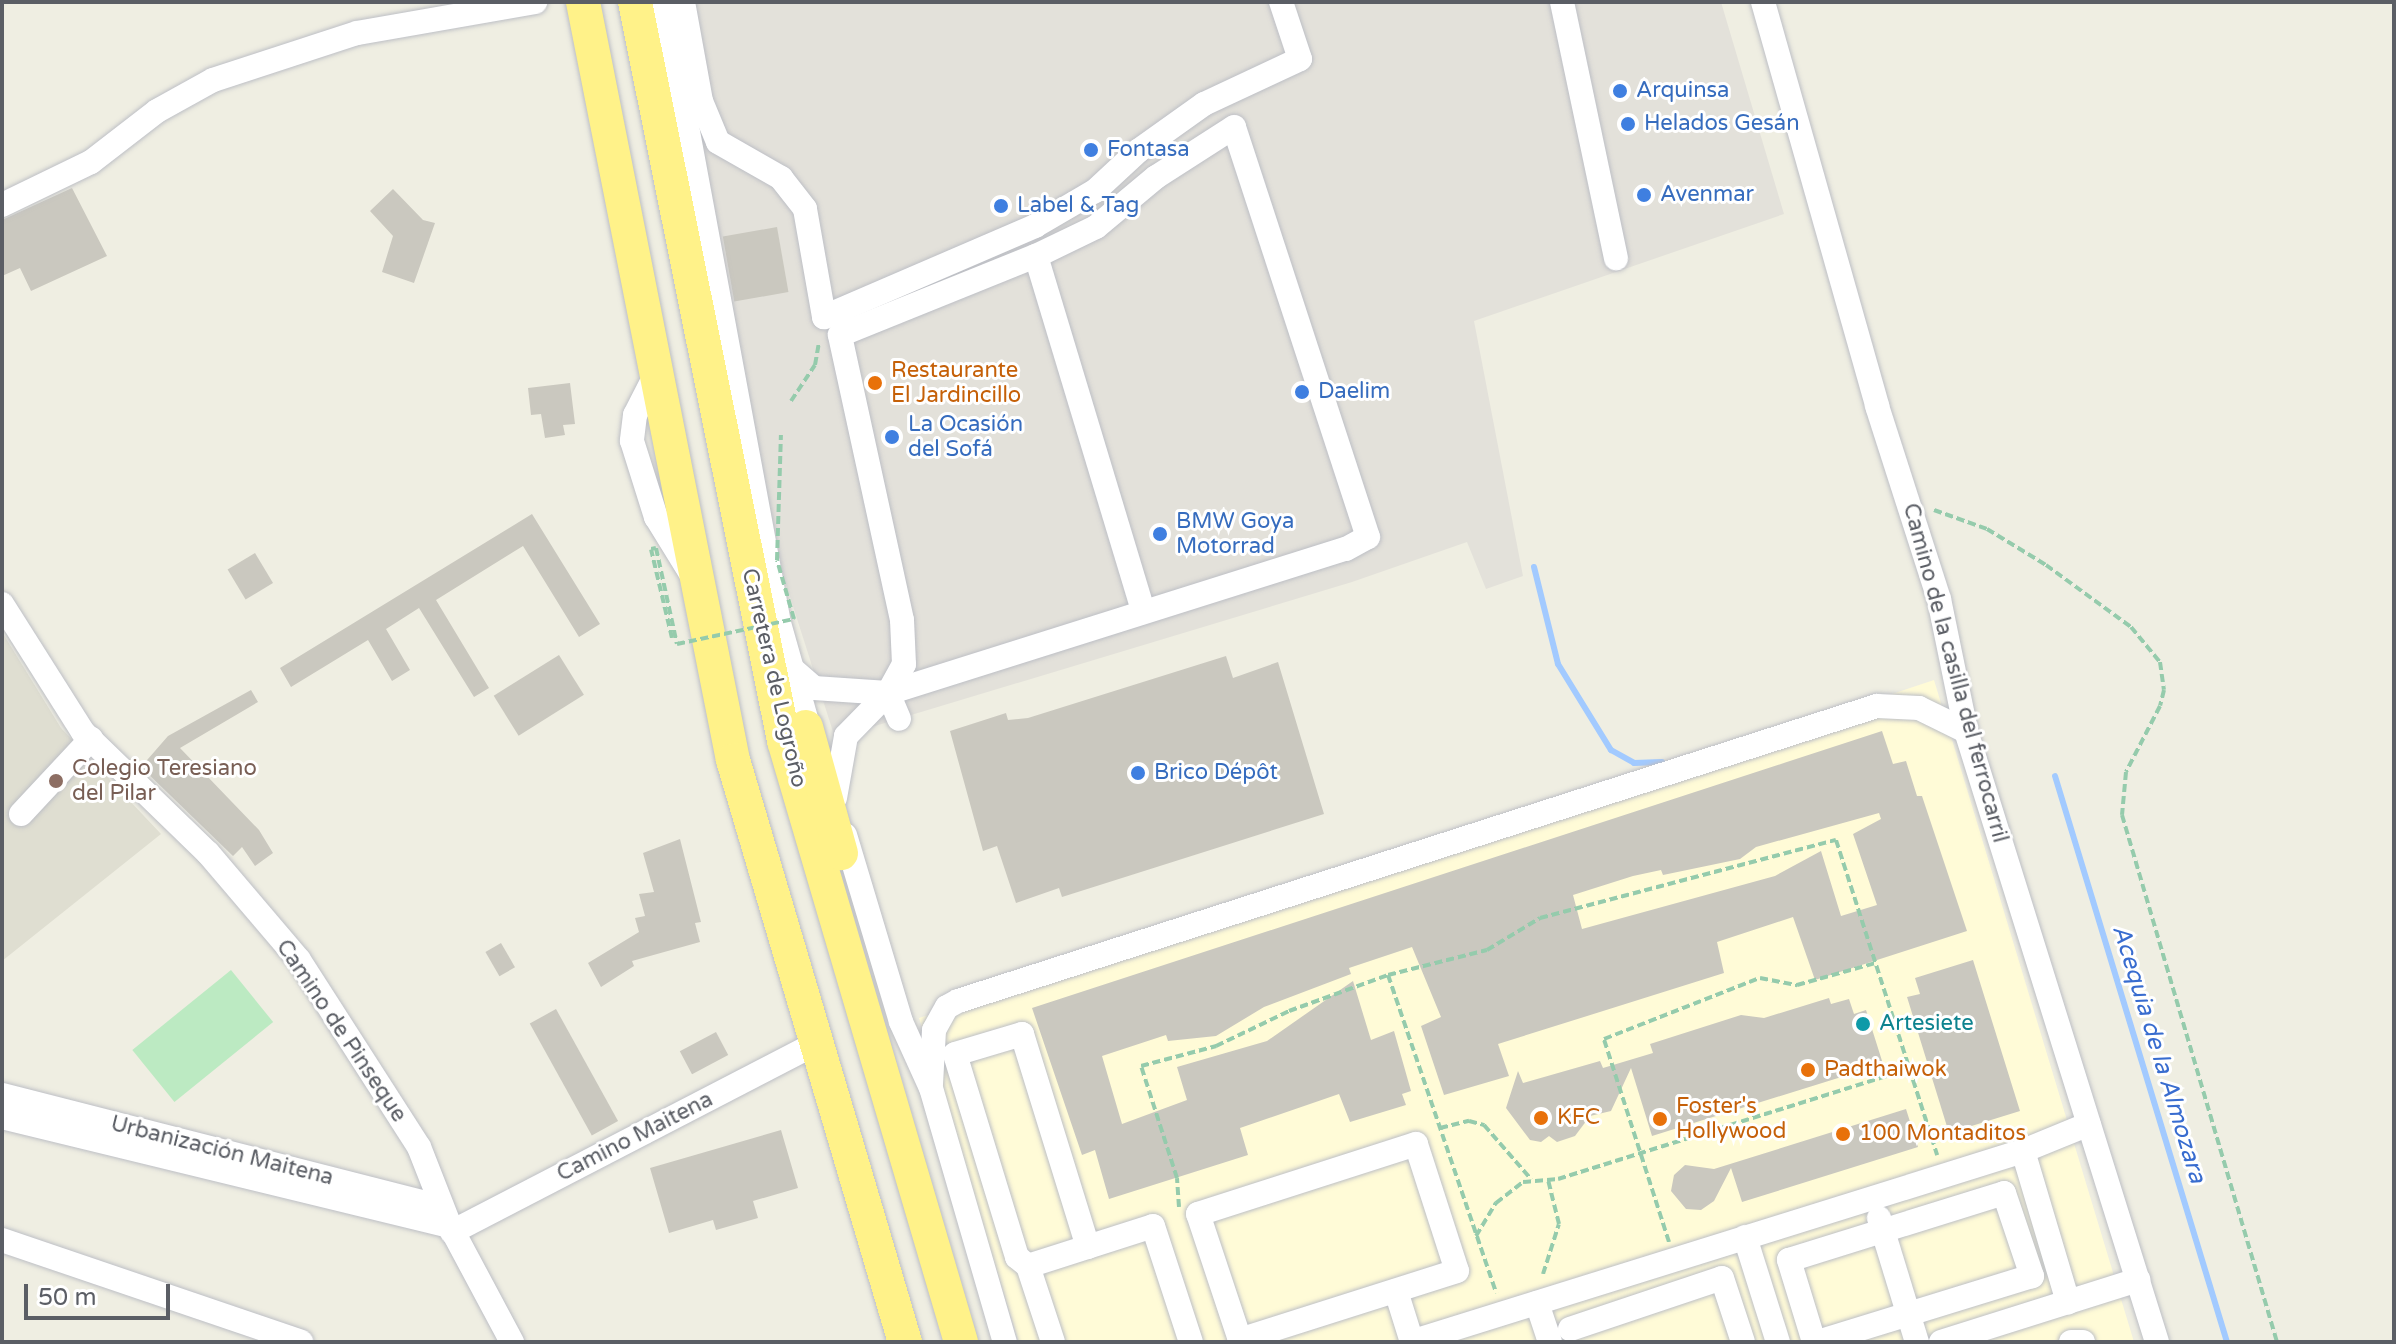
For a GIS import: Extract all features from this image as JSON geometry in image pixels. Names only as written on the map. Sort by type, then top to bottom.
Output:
[{"type":"highway","points":[[583,2],[733,760],[905,1342]]},
{"type":"highway","name":"Carretera de Logroño","points":[[664,3],[784,741],[961,1342]]},
{"type":"highway","points":[[806,727],[914,1108],[937,1207],[936,1256]]},
{"type":"street","points":[[2,205],[91,162],[157,111],[213,80],[357,33],[535,2]]},
{"type":"street","points":[[664,3],[718,142],[781,178],[805,209],[824,317],[1035,226],[1095,191],[1138,151],[1204,104],[1300,59],[1281,2]]},
{"type":"street","points":[[1562,2],[1616,258]]},
{"type":"street","name":"Camino de la casilla del ferrocarril","points":[[1763,2],[1877,406],[1939,599],[1966,731],[2157,1342]]},
{"type":"street","points":[[664,3],[747,461],[790,667],[806,727],[835,798],[901,1022],[931,1088],[1005,1342]]},
{"type":"street","points":[[790,667],[814,688],[896,690],[1346,549],[1368,537],[1234,127],[1156,177],[1096,227],[1036,256],[840,335],[902,620],[904,664],[896,690],[846,736],[835,798]]},
{"type":"street","points":[[1036,256],[1143,611]]},
{"type":"street","name":"Camino de Pinseque","points":[[2,604],[91,739],[208,853],[299,960],[419,1147],[448,1221],[512,1342]]},
{"type":"street","points":[[896,690],[906,716]]},
{"type":"street","points":[[931,1088],[934,1030],[944,1012],[958,1001],[1877,706],[1919,708],[1966,731]]},
{"type":"street","points":[[21,814],[91,739]]},
{"type":"street","points":[[1053,1342],[1028,1266],[1017,1257],[955,1054],[1022,1034],[1088,1247]]},
{"type":"street","name":"Camino Maitena","points":[[448,1221],[817,1043]]},
{"type":"street","name":"Urbanización Maitena","points":[[2,1095],[448,1221]]},
{"type":"street","points":[[2,1117],[448,1221]]},
{"type":"street","points":[[1396,1291],[1411,1342],[1469,1333],[1548,1299],[2023,1151],[2089,1124]]},
{"type":"street","points":[[1416,1144],[1457,1271],[1396,1291],[1277,1335],[1240,1340],[1198,1214],[1416,1144]]},
{"type":"street","points":[[2023,1151],[2068,1302]]},
{"type":"street","points":[[2004,1193],[2032,1276],[1909,1314],[1816,1342],[1789,1260],[2004,1193]]},
{"type":"street","points":[[1873,1198],[1917,1342]]},
{"type":"street","points":[[1028,1266],[1153,1226],[1191,1342]]},
{"type":"street","points":[[1745,1237],[1778,1342]]},
{"type":"street","points":[[2,1240],[301,1342]]},
{"type":"street","points":[[1548,1299],[1565,1338],[1722,1278],[1743,1342]]},
{"type":"street","points":[[1941,1342],[1997,1334],[2068,1302],[2138,1280]]},
{"type":"street","points":[[2071,1342],[2083,1342]]},
{"type":"path","points":[[791,401],[815,365],[824,317]]},
{"type":"path","points":[[672,638],[651,549],[656,548],[677,644],[794,619],[777,560],[781,435]]},
{"type":"path","points":[[1961,517],[2102,603],[2131,627],[2160,662],[2164,690],[2160,706],[2126,772],[2122,815],[2277,1342]]},
{"type":"path","points":[[1183,1221],[1177,1178],[1141,1066],[1216,1046],[1289,1011],[1388,975],[1487,950],[1540,918],[1836,840],[1944,1176]]},
{"type":"path","points":[[1670,1244],[1604,1039],[1760,978],[1797,985],[1876,963]]},
{"type":"path","points":[[1388,975],[1499,1303]]},
{"type":"path","points":[[1476,1236],[1496,1203],[1531,1179],[1548,1180],[1910,1069]]},
{"type":"path","points":[[1440,1128],[1469,1121],[1484,1125],[1531,1179]]},
{"type":"path","points":[[1543,1274],[1559,1224],[1559,1208],[1548,1180]]},
{"type":"shaded area","points":[[681,2],[1721,2],[1784,214],[1474,321],[1523,576],[1486,589],[1467,542],[1352,582],[835,738],[757,493]]},
{"type":"shaded area","name":"Colegio Teresiano del Pilar","points":[[2,632],[61,728],[161,834],[2,961]]},
{"type":"shaded area","points":[[1934,680],[2134,1342],[1019,1342],[919,1018]]},
{"type":"green space","points":[[231,970],[273,1022],[174,1102],[132,1050]]},
{"type":"building","points":[[72,188],[107,256],[31,291],[20,268],[2,276],[2,220]]},
{"type":"building","points":[[393,189],[423,220],[435,223],[414,283],[382,272],[393,236],[370,211]]},
{"type":"building","points":[[777,227],[788,292],[734,302],[723,237]]},
{"type":"building","points":[[570,383],[575,424],[563,425],[565,435],[545,438],[541,414],[531,415],[528,388]]},
{"type":"building","points":[[532,514],[600,624],[579,637],[523,546],[436,600],[489,688],[474,697],[419,608],[386,629],[410,670],[392,681],[368,640],[291,687],[280,668]]},
{"type":"building","points":[[255,553],[273,583],[246,599],[228,569]]},
{"type":"building","points":[[559,655],[584,695],[519,736],[494,696]]},
{"type":"building","name":"Brico Dépôt","points":[[1226,656],[1233,678],[1278,662],[1324,814],[1062,897],[1059,888],[1016,903],[997,846],[983,851],[950,731],[1006,713],[1008,720],[1028,718]]},
{"type":"building","points":[[251,690],[258,702],[180,748],[259,830],[273,853],[255,866],[242,847],[233,856],[141,767],[168,736]]},
{"type":"building","points":[[1882,731],[1893,764],[1906,761],[1917,796],[1922,796],[1967,931],[1815,980],[1793,917],[1717,942],[1724,973],[1498,1044],[1509,1076],[1444,1095],[1421,1026],[1441,1017],[1412,947],[1349,968],[1351,974],[1264,1007],[1216,1036],[1168,1041],[1166,1035],[1102,1056],[1122,1124],[1187,1100],[1177,1067],[1267,1041],[1353,981],[1371,1040],[1394,1031],[1411,1091],[1402,1094],[1406,1105],[1350,1122],[1339,1094],[1240,1128],[1248,1155],[1109,1199],[1095,1150],[1082,1155],[1032,1008]],"holes":[[[1879,813],[1881,819],[1853,834],[1877,905],[1841,916],[1821,851],[1775,876],[1582,929],[1573,895],[1633,876],[1661,870],[1663,875],[1740,859],[1756,847]]]},
{"type":"building","points":[[680,839],[701,922],[695,923],[700,942],[632,961],[634,966],[601,987],[588,963],[639,932],[635,918],[645,916],[639,894],[654,892],[643,853]]},
{"type":"building","points":[[501,943],[515,967],[499,976],[485,952]]},
{"type":"building","points":[[1973,960],[2020,1111],[1949,1133],[1907,997],[1920,994],[1915,978]]},
{"type":"building","points":[[1829,998],[1831,1004],[1849,999],[1854,1014],[1866,1010],[1883,1064],[1652,1136],[1631,1068],[1611,1111],[1590,1116],[1575,1136],[1557,1142],[1549,1136],[1541,1142],[1530,1140],[1506,1108],[1518,1071],[1523,1083],[1600,1061],[1603,1068],[1653,1053],[1650,1044],[1741,1015],[1764,1018]]},
{"type":"building","points":[[556,1009],[618,1121],[592,1135],[530,1024]]},
{"type":"building","points":[[716,1032],[728,1055],[692,1074],[680,1051]]},
{"type":"building","points":[[1906,1109],[1918,1147],[1742,1202],[1731,1168],[1714,1201],[1701,1210],[1686,1209],[1671,1191],[1674,1175],[1685,1165],[1714,1169]]},
{"type":"building","points":[[781,1130],[798,1188],[753,1201],[758,1218],[716,1230],[713,1220],[669,1233],[650,1168]]},
{"type":"waterway","name":"Acequia de la Almozara","points":[[1534,567],[1558,664],[1611,750],[1634,763],[1662,762]]},
{"type":"waterway","name":"Acequia de la Almozara","points":[[2055,776],[2227,1342]]},
{"type":"place","name":"Arquinsa","points":[[1620,91]]},
{"type":"place","name":"Helados Gesán","points":[[1628,124]]},
{"type":"place","name":"Fontasa","points":[[1091,150]]},
{"type":"place","name":"Avenmar","points":[[1644,195]]},
{"type":"place","name":"Label & Tag","points":[[1001,206]]},
{"type":"place","name":"Restaurante El Jardincillo","points":[[875,383]]},
{"type":"place","name":"Daelim","points":[[1302,392]]},
{"type":"place","name":"La Ocasión del Sofá","points":[[892,437]]},
{"type":"place","name":"BMW Goya Motorrad","points":[[1160,534]]},
{"type":"place","name":"Brico Dépôt","points":[[1138,773]]},
{"type":"place","name":"Colegio Teresiano del Pilar","points":[[56,781]]},
{"type":"place","name":"Artesiete","points":[[1863,1024]]},
{"type":"place","name":"Padthaiwok","points":[[1808,1070]]},
{"type":"place","name":"KFC","points":[[1541,1118]]},
{"type":"place","name":"Foster's Hollywood","points":[[1660,1119]]},
{"type":"place","name":"100 Montaditos","points":[[1843,1134]]}]
